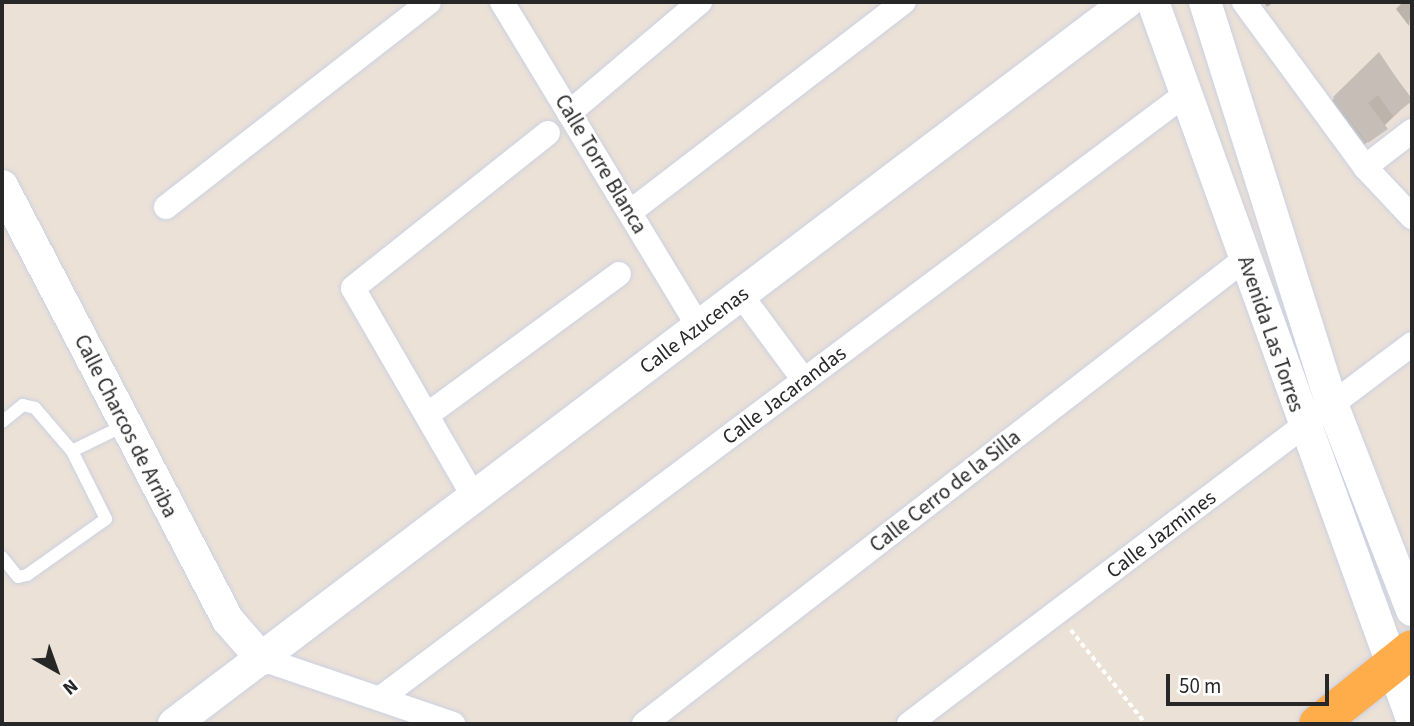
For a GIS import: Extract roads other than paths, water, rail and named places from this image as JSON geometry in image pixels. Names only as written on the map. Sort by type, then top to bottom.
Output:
[{"type":"highway","points":[[1318,724],[1402,658]]},
{"type":"street","points":[[166,207],[429,2]]},
{"type":"street","name":"Calle Torre Blanca","points":[[502,2],[699,327]]},
{"type":"street","points":[[569,113],[700,2]]},
{"type":"street","points":[[630,212],[904,2]]},
{"type":"street","name":"Calle Azucenas","points":[[174,724],[1127,2]]},
{"type":"street","name":"Avenida Las Torres","points":[[1153,2],[1246,258],[1303,427],[1402,658],[1412,719]]},
{"type":"street","name":"Avenida Las Torres","points":[[1205,2],[1332,404],[1412,610]]},
{"type":"street","points":[[1244,2],[1365,167],[1412,216]]},
{"type":"street","name":"Calle Jacarandas","points":[[382,697],[1187,93]]},
{"type":"street","points":[[1365,167],[1412,131]]},
{"type":"street","points":[[474,497],[353,288],[548,133]]},
{"type":"street","name":"Calle Charcos de Arriba","points":[[2,186],[228,620],[262,659]]},
{"type":"street","name":"Calle Cerro de la Silla","points":[[644,724],[1246,258]]},
{"type":"street","points":[[427,415],[619,274]]},
{"type":"street","points":[[741,295],[804,380]]},
{"type":"street","name":"Calle Jazmines","points":[[909,724],[1412,344]]},
{"type":"street","points":[[262,659],[382,697],[453,724]]},
{"type":"lane","points":[[2,422],[29,404],[72,451],[106,519],[27,575],[18,577],[2,557]]},
{"type":"lane","points":[[72,451],[125,425]]}]
